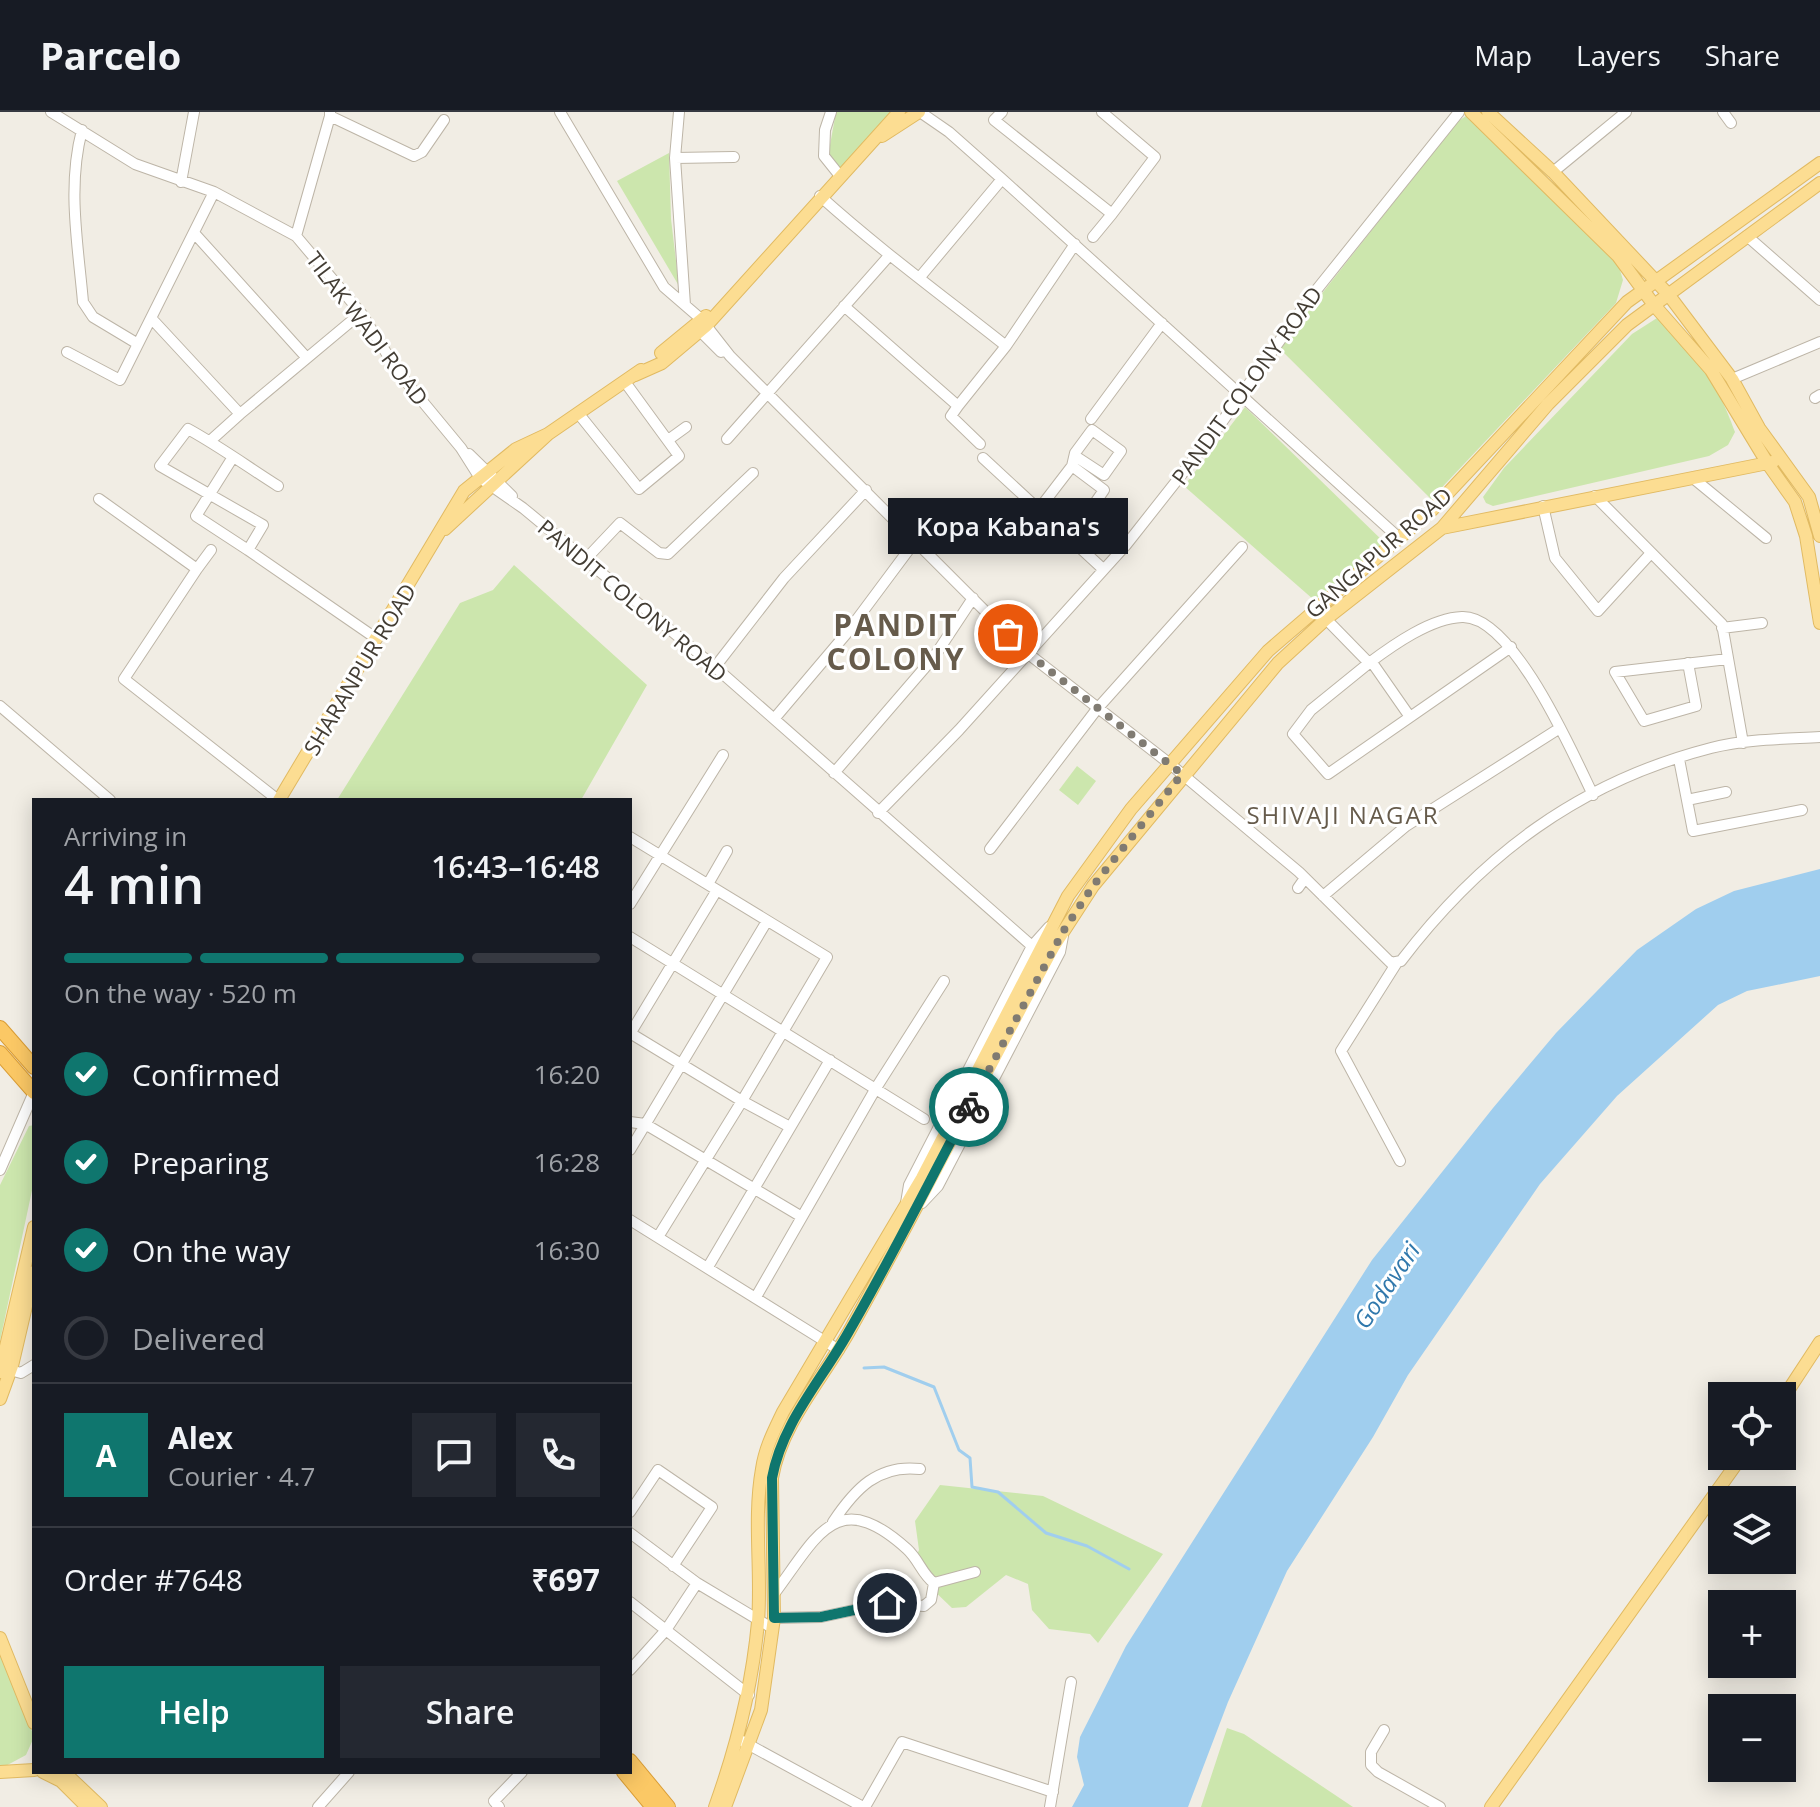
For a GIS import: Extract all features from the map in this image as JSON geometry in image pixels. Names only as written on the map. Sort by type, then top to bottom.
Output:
[{"type":"highway","points":[[0,1028],[32,1065]]},
{"type":"highway","points":[[0,1053],[32,1090]]},
{"type":"highway","points":[[632,1763],[668,1807]]},
{"type":"highway","points":[[626,1774],[653,1807]]},
{"type":"main road","name":"SHARANPUR ROAD","points":[[279,798],[377,639],[450,511],[468,488],[489,478],[516,449],[548,434],[630,378],[662,363],[726,302],[899,112]]},
{"type":"main road","name":"SHARANPUR ROAD","points":[[873,142],[919,112]]},
{"type":"main road","points":[[1471,112],[1618,256],[1654,305],[1711,370],[1774,462],[1816,502],[1820,536]]},
{"type":"main road","points":[[1488,112],[1553,172],[1656,280],[1732,379],[1797,508],[1820,623]]},
{"type":"main road","name":"GANGAPUR ROAD","points":[[1059,926],[1096,854],[1268,651],[1432,510],[1627,302],[1820,163]]},
{"type":"main road","name":"GANGAPUR ROAD","points":[[1059,926],[1182,774],[1278,663],[1326,619],[1442,528],[1548,404],[1627,325],[1820,183]]},
{"type":"main road","points":[[1442,528],[1774,462]]},
{"type":"main road","name":"SHARANPUR ROAD","points":[[437,537],[480,496],[489,478]]},
{"type":"main road","points":[[1797,508],[1816,502]]},
{"type":"main road","points":[[723,1807],[744,1742],[761,1710],[773,1623],[772,1478],[776,1457],[787,1430],[839,1350],[1043,945],[1059,926]]},
{"type":"main road","points":[[744,1742],[758,1621],[762,1469],[768,1445],[783,1412],[910,1208]]},
{"type":"main road","points":[[0,1399],[32,1237]]},
{"type":"main road","points":[[4,1370],[32,1279]]},
{"type":"main road","points":[[1794,1382],[1820,1342]]},
{"type":"main road","points":[[1491,1807],[1732,1470]]},
{"type":"main road","points":[[0,1638],[32,1718]]},
{"type":"main road","points":[[0,1772],[32,1765]]},
{"type":"main road","points":[[47,1774],[61,1781],[87,1807]]},
{"type":"main road","points":[[66,1774],[101,1807]]},
{"type":"street","name":"TILAK WADI ROAD","points":[[51,112],[135,164],[214,192],[296,236],[361,313],[399,373],[489,478]]},
{"type":"street","points":[[181,182],[194,112]]},
{"type":"street","points":[[560,112],[652,268],[671,294],[684,301],[701,326],[730,356],[1026,652],[1182,774],[1305,878],[1383,958],[1396,964]]},
{"type":"street","points":[[679,112],[675,158],[684,301]]},
{"type":"street","points":[[831,112],[824,156],[840,176]]},
{"type":"street","points":[[919,112],[949,132],[1002,179],[1399,538]]},
{"type":"street","points":[[937,112],[949,132]]},
{"type":"street","points":[[1093,237],[1155,157],[1102,112]]},
{"type":"street","name":"PANDIT COLONY ROAD","points":[[878,813],[959,730],[1103,569],[1212,436],[1310,298],[1459,112]]},
{"type":"street","points":[[1553,172],[1626,112]]},
{"type":"street","points":[[1723,112],[1731,123]]},
{"type":"street","points":[[296,236],[330,114],[414,156],[422,152],[444,120]]},
{"type":"street","points":[[994,115],[1112,214]]},
{"type":"street","points":[[82,130],[74,160],[73,190],[83,302],[93,317],[138,344]]},
{"type":"street","points":[[675,158],[734,157]]},
{"type":"street","points":[[920,277],[1002,179]]},
{"type":"street","points":[[67,352],[120,380],[214,192]]},
{"type":"street","points":[[820,196],[888,257],[920,277],[1006,346]]},
{"type":"street","points":[[195,234],[306,357]]},
{"type":"street","points":[[1747,236],[1820,300]]},
{"type":"street","points":[[980,444],[951,416],[1006,346],[1075,244]]},
{"type":"street","points":[[727,439],[888,257]]},
{"type":"street","points":[[844,306],[958,406]]},
{"type":"street","points":[[210,441],[361,313]]},
{"type":"street","points":[[151,318],[240,414]]},
{"type":"street","points":[[1091,419],[1162,323]]},
{"type":"street","points":[[1732,379],[1820,342]]},
{"type":"street","points":[[578,413],[639,489],[679,456],[630,378]]},
{"type":"street","points":[[668,440],[686,427]]},
{"type":"street","points":[[248,550],[263,525],[160,466],[188,429],[278,486]]},
{"type":"street","points":[[1041,508],[1092,430],[1121,451],[1104,475],[1074,461]]},
{"type":"street","points":[[233,457],[196,516],[377,639]]},
{"type":"street","points":[[983,458],[1052,517],[1103,569]]},
{"type":"street","points":[[1052,517],[1076,527],[1104,490],[1074,461]]},
{"type":"street","points":[[489,478],[504,465]]},
{"type":"street","points":[[585,560],[620,523],[659,553],[668,554],[753,473]]},
{"type":"street","name":"PANDIT COLONY ROAD","points":[[489,478],[715,667],[878,813],[1043,945]]},
{"type":"street","points":[[1693,478],[1766,538]]},
{"type":"street","points":[[715,667],[784,578],[866,490]]},
{"type":"street","points":[[1595,496],[1722,628],[1743,743]]},
{"type":"street","points":[[99,499],[197,569]]},
{"type":"street","points":[[1543,506],[1555,558],[1598,611],[1651,553]]},
{"type":"street","points":[[774,719],[846,634],[916,540]]},
{"type":"street","points":[[990,849],[1097,709],[1242,547]]},
{"type":"street","points":[[211,550],[124,679],[275,798]]},
{"type":"street","points":[[834,773],[934,657],[973,598]]},
{"type":"street","points":[[1511,647],[1328,774],[1293,734],[1311,710],[1370,662],[1445,619],[1465,616],[1479,621],[1511,647],[1560,728],[1593,795]]},
{"type":"street","points":[[1326,619],[1370,662],[1410,717]]},
{"type":"street","points":[[1722,628],[1762,623]]},
{"type":"street","points":[[1688,663],[1696,706],[1644,721],[1615,672],[1688,663],[1728,659]]},
{"type":"street","points":[[0,706],[108,798]]},
{"type":"street","points":[[1323,896],[1406,826],[1560,728]]},
{"type":"street","points":[[1400,1161],[1341,1051],[1396,964],[1460,889],[1515,840],[1593,795],[1679,759],[1743,743],[1820,737]]},
{"type":"street","points":[[632,901],[723,755]]},
{"type":"street","points":[[1679,759],[1693,831],[1802,810]]},
{"type":"street","points":[[1687,800],[1726,792]]},
{"type":"street","points":[[632,838],[827,957],[658,1237]]},
{"type":"street","points":[[632,1030],[672,963],[712,887],[727,851]]},
{"type":"street","points":[[1298,888],[1305,878]]},
{"type":"street","points":[[632,1147],[767,921]]},
{"type":"street","points":[[910,1208],[909,1185],[1043,945],[1059,926]]},
{"type":"street","points":[[910,1208],[938,1186],[1060,952],[1059,926]]},
{"type":"street","points":[[632,938],[924,1119]]},
{"type":"street","points":[[756,1297],[876,1088],[944,981]]},
{"type":"street","points":[[632,1034],[790,1127]]},
{"type":"street","points":[[708,1267],[830,1060]]},
{"type":"street","points":[[0,1170],[32,1097]]},
{"type":"street","points":[[632,1122],[645,1124],[802,1217]]},
{"type":"street","points":[[632,1221],[839,1350]]},
{"type":"street","points":[[4,1370],[21,1373],[32,1366]]},
{"type":"street","points":[[774,1594],[850,1497],[869,1480],[901,1467],[920,1469]]},
{"type":"street","points":[[632,1509],[658,1470],[712,1507],[673,1566]]},
{"type":"street","points":[[833,1522],[855,1518],[878,1528],[917,1558],[925,1577],[934,1583],[975,1572]]},
{"type":"street","points":[[632,1535],[697,1583],[758,1621],[773,1623],[821,1617],[887,1603],[924,1606],[931,1600],[934,1583]]},
{"type":"street","points":[[632,1668],[666,1630],[697,1583]]},
{"type":"street","points":[[632,1604],[749,1695]]},
{"type":"street","points":[[1050,1807],[1071,1682]]},
{"type":"street","points":[[1384,1730],[1371,1752],[1371,1765],[1388,1779],[1440,1807]]},
{"type":"street","points":[[744,1742],[864,1807],[902,1742],[1053,1792]]},
{"type":"street","points":[[318,1807],[347,1774]]},
{"type":"street","points":[[499,1807],[494,1801],[520,1774]]},
{"type":"green space","points":[[836,112],[892,112],[839,170],[828,156]]},
{"type":"green space","points":[[1469,114],[1617,260],[1623,280],[1616,303],[1431,499],[1279,348],[1457,122]]},
{"type":"green space","points":[[669,153],[671,219],[679,286],[617,181]]},
{"type":"green space","points":[[1657,318],[1682,337],[1714,385],[1735,432],[1728,445],[1709,456],[1493,506],[1486,503],[1483,497],[1504,468],[1632,334]]},
{"type":"green space","points":[[1245,407],[1387,545],[1314,600],[1184,486]]},
{"type":"green space","points":[[514,565],[647,685],[582,798],[338,798],[460,603],[493,590]]},
{"type":"green space","points":[[1077,766],[1096,781],[1078,805],[1059,790]]},
{"type":"green space","points":[[32,1125],[32,1190],[0,1341],[0,1185]]},
{"type":"green space","points":[[940,1485],[1043,1496],[1163,1554],[1098,1643],[1090,1634],[1049,1629],[1032,1610],[1028,1584],[1006,1575],[966,1607],[952,1608],[928,1585],[913,1563],[919,1550],[915,1521]]},
{"type":"green space","points":[[0,1642],[32,1731],[32,1742],[26,1755],[0,1769]]},
{"type":"green space","points":[[1227,1728],[1244,1734],[1353,1807],[1201,1807]]},
{"type":"water","name":"Godavari","points":[[1820,869],[1820,976],[1747,991],[1718,1005],[1617,1096],[1540,1184],[1408,1375],[1373,1437],[1287,1571],[1228,1702],[1188,1807],[1072,1807],[1084,1785],[1077,1757],[1080,1737],[1126,1646],[1372,1260],[1493,1108],[1556,1033],[1637,950],[1696,909],[1734,891]]},
{"type":"waterway","points":[[864,1368],[884,1367],[934,1387],[959,1450],[970,1458],[972,1487],[998,1492],[1046,1533],[1087,1546],[1129,1569]]},
{"type":"way so far","points":[[969,1107],[1064,930],[1093,886],[1182,774],[1026,652],[1008,634]]},
{"type":"place","name":"Kopa Kabana's","points":[[1008,634]]},
{"type":"district","name":"PANDIT COLONY","points":[[896,641]]},
{"type":"district","name":"SHIVAJI NAGAR","points":[[1343,814]]},
{"type":"route","points":[[887,1603],[821,1617],[774,1618],[772,1478],[776,1457],[787,1430],[839,1350],[969,1107]]}]
